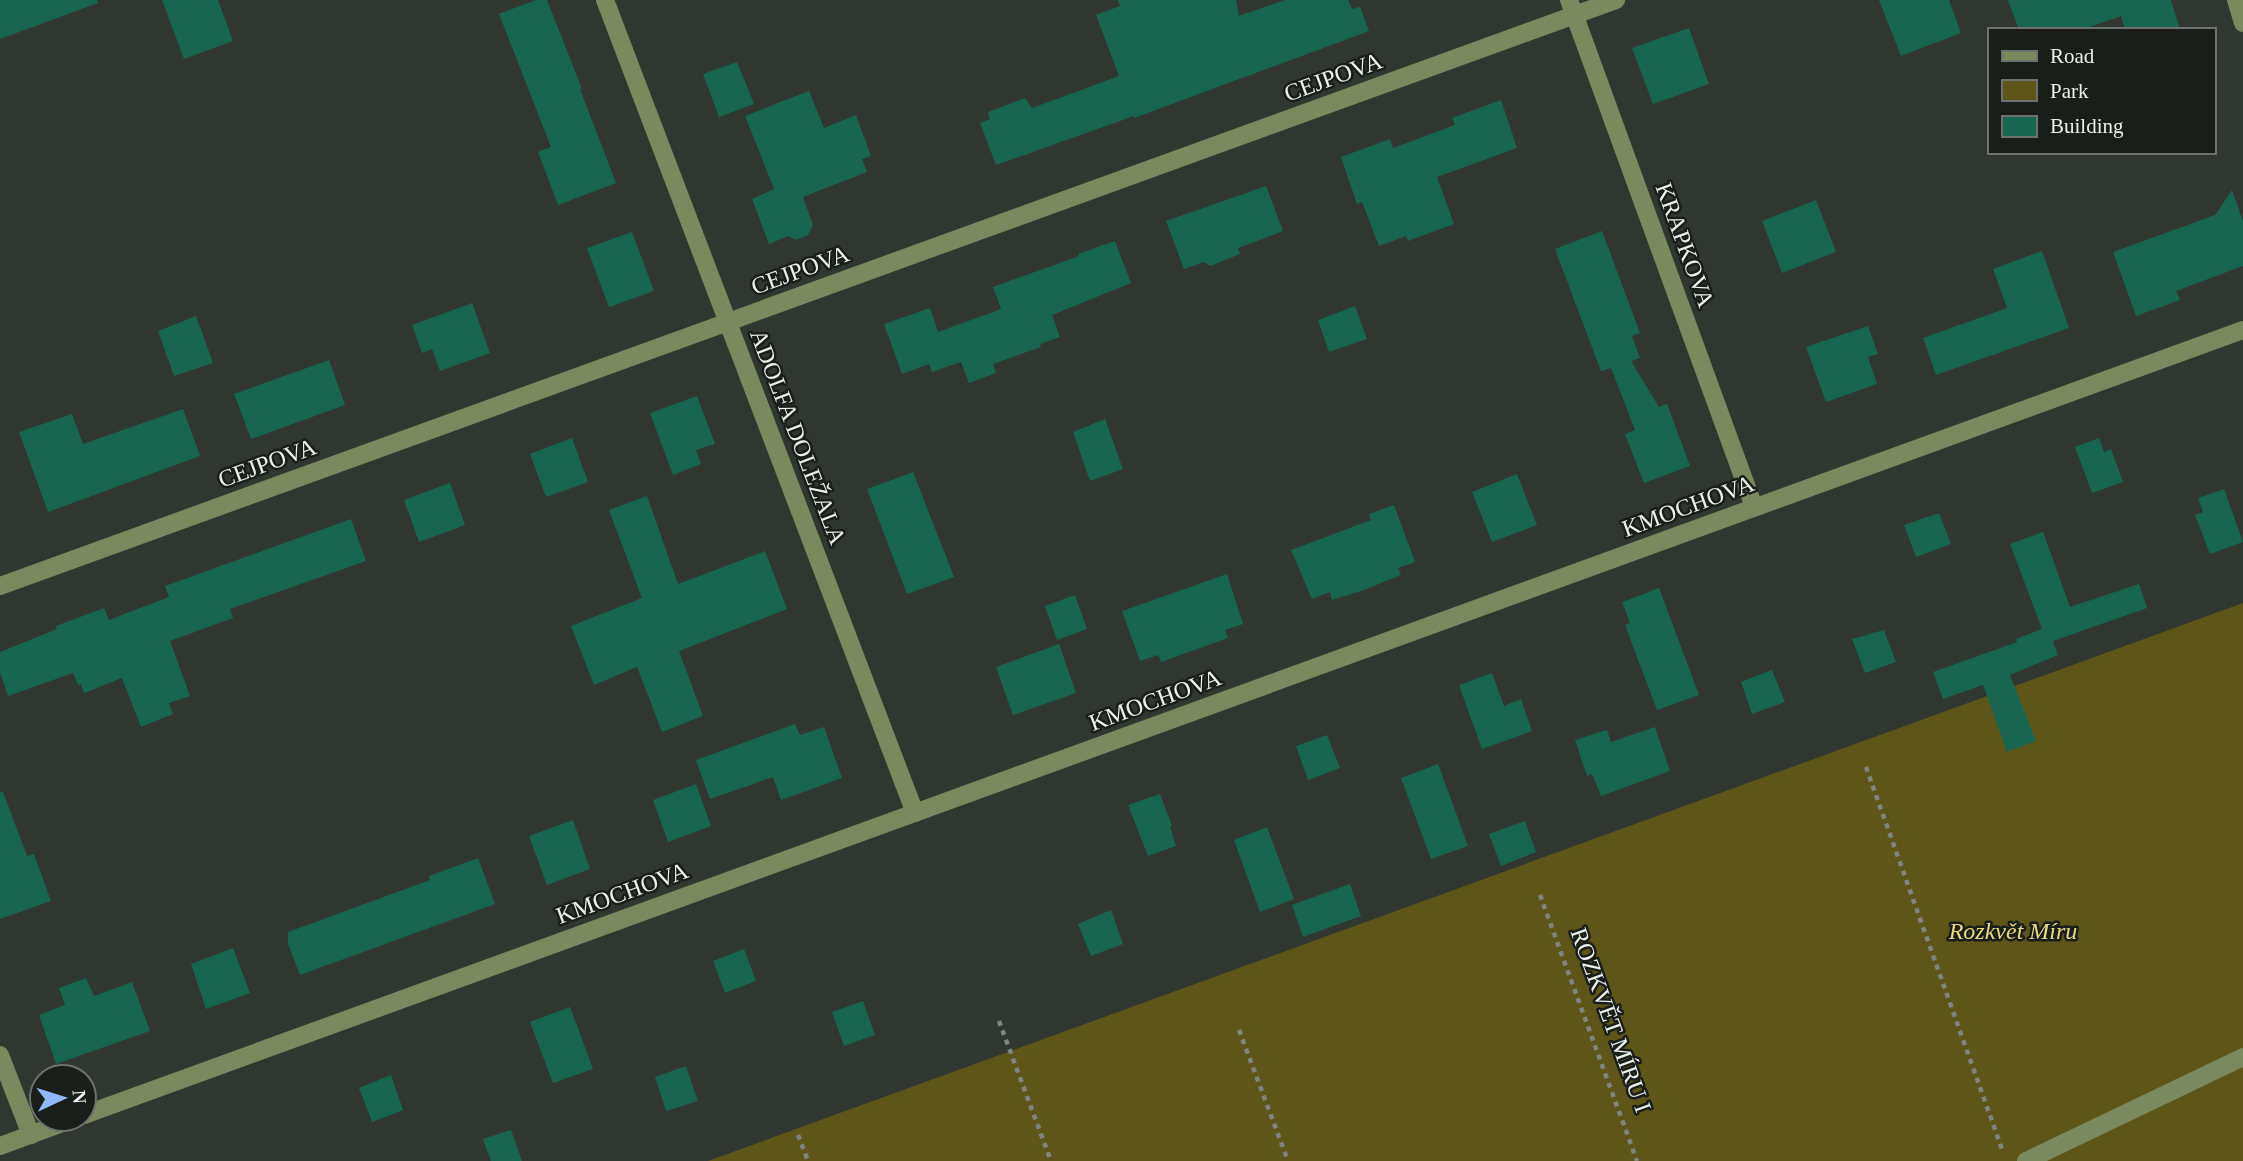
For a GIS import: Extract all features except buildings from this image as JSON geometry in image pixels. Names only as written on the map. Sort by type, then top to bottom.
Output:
[{"type":"street","name":"ADOLFA DOLEŽALA","points":[[605,0],[915,813]]},
{"type":"street","name":"CEJPOVA","points":[[0,586],[728,323],[1572,8],[1616,0]]},
{"type":"street","points":[[2236,0],[2243,23]]},
{"type":"street","name":"KRAPKOVA","points":[[1572,8],[1754,508]]},
{"type":"street","name":"KMOCHOVA","points":[[98,1110],[2243,330]]},
{"type":"street","points":[[0,1055],[31,1135]]},
{"type":"street","points":[[2026,1161],[2243,1057]]},
{"type":"street","points":[[0,1146],[36,1133]]},
{"type":"path","points":[[1866,767],[2006,1161]]},
{"type":"path","name":"ROZKVĚT MÍRU I","points":[[1540,895],[1637,1161]]},
{"type":"path","points":[[999,1021],[1051,1161]]},
{"type":"path","points":[[1239,1030],[1288,1161]]},
{"type":"path","points":[[798,1135],[808,1161]]},
{"type":"green space","name":"Rozkvět Míru","points":[[2243,603],[2243,1161],[708,1161]]}]
